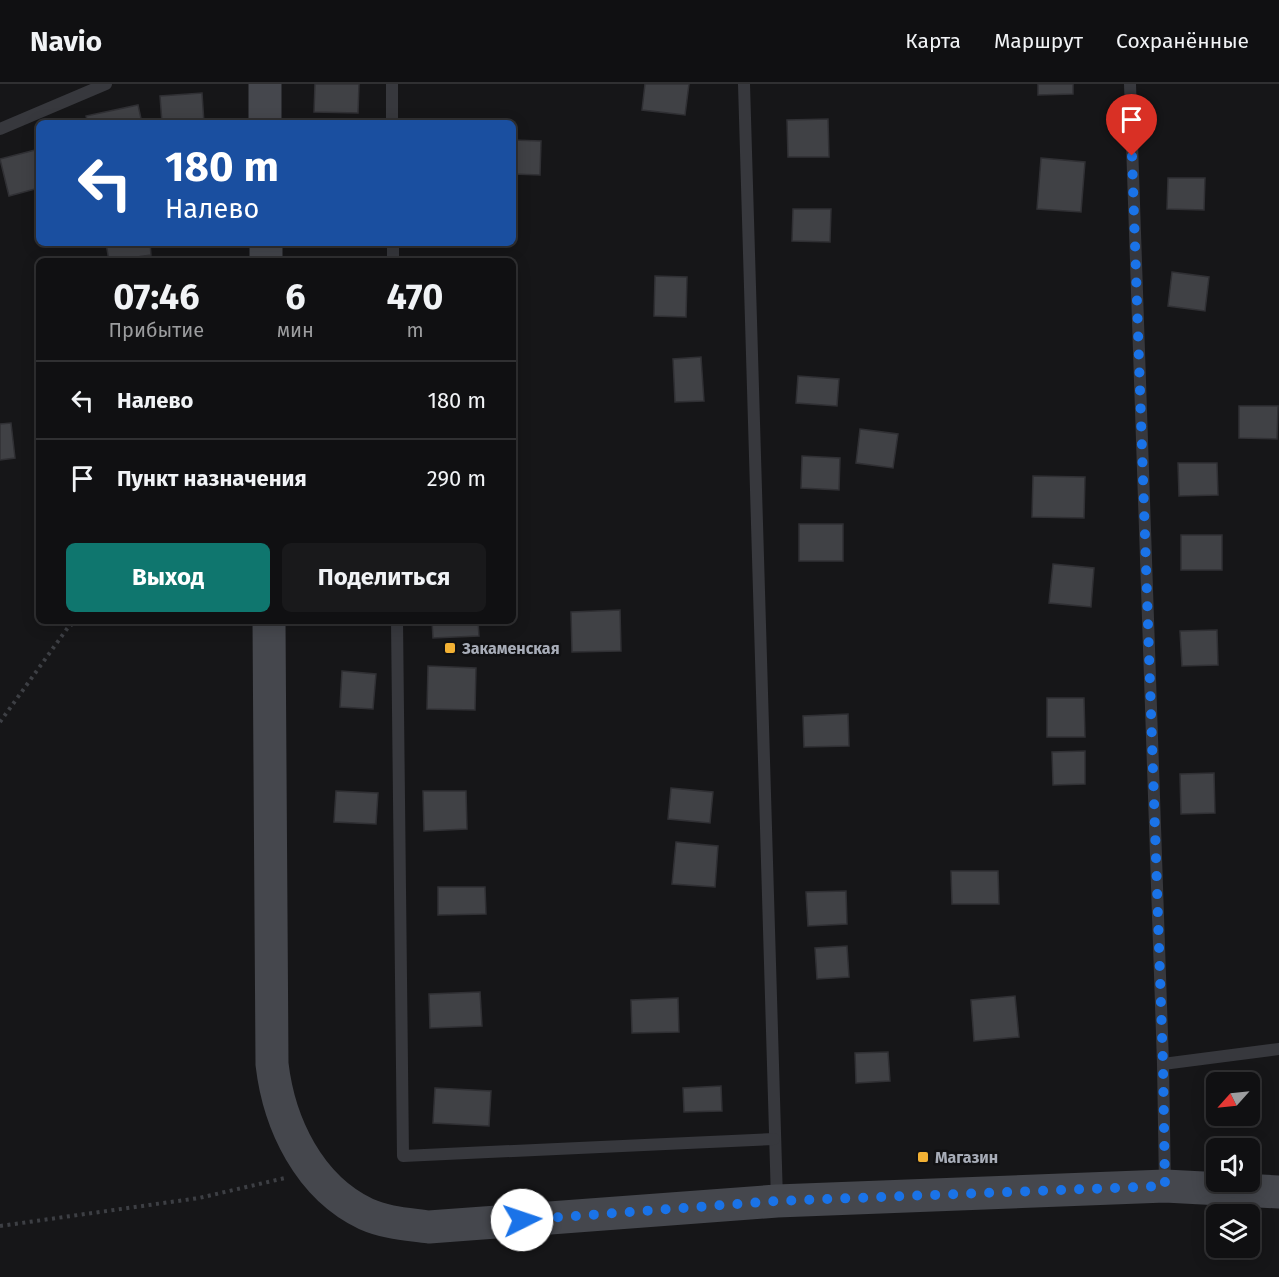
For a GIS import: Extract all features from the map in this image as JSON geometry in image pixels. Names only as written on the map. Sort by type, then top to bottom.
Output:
[{"type":"main road","points":[[265,84],[265,120]]},
{"type":"main road","points":[[269,624],[272,1064],[275,1088],[284,1117],[312,1172],[339,1196],[366,1214],[396,1223],[429,1227],[777,1201],[1165,1186],[1279,1192]]},
{"type":"lane","points":[[0,129],[106,84]]},
{"type":"lane","points":[[392,84],[392,120]]},
{"type":"lane","points":[[744,84],[777,1201]]},
{"type":"lane","points":[[1130,84],[1163,1064],[1165,1186]]},
{"type":"lane","points":[[397,624],[403,1156],[774,1139]]},
{"type":"lane","points":[[1163,1064],[1279,1049]]},
{"type":"path","points":[[0,722],[73,624]]},
{"type":"path","points":[[0,1226],[199,1198],[312,1172]]},
{"type":"building","points":[[315,84],[359,84],[358,113],[314,112]]},
{"type":"building","points":[[645,84],[689,84],[685,115],[642,110]]},
{"type":"building","points":[[1038,84],[1073,84],[1073,94],[1038,95]]},
{"type":"building","points":[[202,93],[204,120],[162,120],[160,96]]},
{"type":"building","points":[[138,105],[141,120],[87,120],[86,116]]},
{"type":"building","points":[[828,119],[829,157],[788,157],[787,120]]},
{"type":"building","points":[[516,140],[541,141],[540,175],[516,174]]},
{"type":"building","points":[[36,150],[36,189],[9,196],[0,159]]},
{"type":"building","points":[[1041,158],[1085,162],[1081,212],[1037,209]]},
{"type":"building","points":[[1168,178],[1205,178],[1204,210],[1167,209]]},
{"type":"building","points":[[793,209],[831,209],[830,242],[792,241]]},
{"type":"building","points":[[106,246],[150,246],[151,255],[108,258]]},
{"type":"building","points":[[1172,272],[1209,277],[1205,311],[1168,306]]},
{"type":"building","points":[[655,276],[687,277],[686,317],[654,316]]},
{"type":"building","points":[[701,357],[704,401],[675,402],[673,359]]},
{"type":"building","points":[[798,376],[839,379],[837,406],[796,403]]},
{"type":"building","points":[[1239,406],[1278,406],[1277,439],[1239,438]]},
{"type":"building","points":[[11,423],[15,458],[0,460],[0,424]]},
{"type":"building","points":[[860,429],[898,434],[893,468],[856,463]]},
{"type":"building","points":[[802,456],[840,458],[839,490],[801,488]]},
{"type":"building","points":[[1178,463],[1217,463],[1218,495],[1179,496]]},
{"type":"building","points":[[1033,476],[1085,477],[1084,518],[1032,517]]},
{"type":"building","points":[[799,524],[843,524],[843,561],[799,561]]},
{"type":"building","points":[[1181,535],[1222,535],[1222,570],[1181,570]]},
{"type":"building","points":[[1053,564],[1094,568],[1091,607],[1049,603]]},
{"type":"building","points":[[620,610],[621,651],[572,652],[571,612]]},
{"type":"building","points":[[432,624],[478,624],[479,636],[433,638]]},
{"type":"building","points":[[1217,630],[1218,665],[1182,666],[1180,631]]},
{"type":"building","points":[[428,666],[476,668],[475,710],[427,709]]},
{"type":"building","points":[[342,671],[376,674],[373,709],[340,707]]},
{"type":"building","points":[[1047,698],[1084,698],[1085,737],[1047,737]]},
{"type":"building","points":[[848,714],[849,746],[804,747],[803,716]]},
{"type":"building","points":[[1085,751],[1085,784],[1053,785],[1052,752]]},
{"type":"building","points":[[1214,773],[1215,813],[1181,814],[1180,774]]},
{"type":"building","points":[[671,788],[713,792],[710,823],[668,819]]},
{"type":"building","points":[[336,791],[378,793],[376,824],[334,822]]},
{"type":"building","points":[[423,791],[466,791],[467,829],[424,831]]},
{"type":"building","points":[[676,842],[718,846],[715,887],[672,884]]},
{"type":"building","points":[[951,871],[998,871],[999,904],[952,904]]},
{"type":"building","points":[[438,887],[485,887],[486,914],[438,915]]},
{"type":"building","points":[[846,891],[847,924],[808,926],[806,892]]},
{"type":"building","points":[[847,946],[849,977],[817,979],[815,948]]},
{"type":"building","points":[[480,992],[482,1026],[430,1028],[429,994]]},
{"type":"building","points":[[1015,996],[1019,1037],[974,1041],[971,1000]]},
{"type":"building","points":[[678,998],[679,1032],[632,1033],[631,1000]]},
{"type":"building","points":[[888,1052],[890,1081],[856,1083],[855,1053]]},
{"type":"building","points":[[721,1086],[722,1111],[684,1112],[683,1088]]},
{"type":"building","points":[[435,1088],[491,1091],[489,1126],[433,1123]]},
{"type":"place","name":"Закаменская","points":[[450,648]]},
{"type":"place","name":"Магазин","points":[[923,1157]]},
{"type":"route","points":[[522,1220],[777,1201],[1165,1186],[1163,1064],[1132,156]]}]
